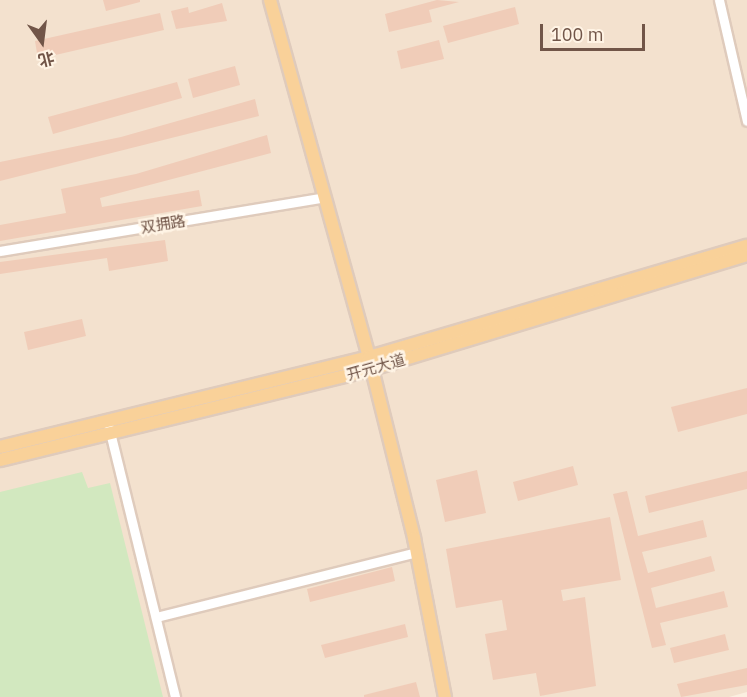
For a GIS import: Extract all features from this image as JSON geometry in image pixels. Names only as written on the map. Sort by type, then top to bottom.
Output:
[{"type":"main road","points":[[270,0],[371,363],[417,552],[445,697]]},
{"type":"main road","name":"开元大道","points":[[371,363],[747,246]]},
{"type":"main road","name":"开元大道","points":[[0,460],[109,427],[371,363],[747,255]]},
{"type":"main road","name":"开元大道","points":[[0,447],[109,427]]},
{"type":"street","points":[[719,0],[747,120]]},
{"type":"street","name":"双拥路","points":[[0,251],[325,197]]},
{"type":"street","points":[[109,427],[175,697]]},
{"type":"street","points":[[156,617],[417,552]]},
{"type":"shaded area","points":[[0,0],[747,0],[747,692],[729,697],[0,697]]},
{"type":"green space","points":[[82,472],[88,488],[110,483],[163,697],[0,697],[0,492]]},
{"type":"building","points":[[103,0],[140,0],[140,2],[106,11]]},
{"type":"building","points":[[437,0],[459,2],[429,10],[432,22],[389,32],[385,14]]},
{"type":"building","points":[[222,3],[227,21],[176,29],[171,11],[188,7],[189,13]]},
{"type":"building","points":[[515,7],[519,24],[448,43],[443,26]]},
{"type":"building","points":[[160,13],[164,30],[38,59],[35,41]]},
{"type":"building","points":[[439,40],[444,59],[401,69],[397,51]]},
{"type":"building","points":[[235,66],[240,85],[193,98],[188,79]]},
{"type":"building","points":[[177,82],[182,98],[53,134],[48,117]]},
{"type":"building","points":[[255,99],[259,116],[0,181],[0,162],[121,137]]},
{"type":"building","points":[[267,135],[271,153],[100,198],[102,207],[199,190],[202,206],[0,241],[0,225],[66,213],[61,189],[136,174]]},
{"type":"building","points":[[165,240],[168,261],[109,271],[107,258],[0,274],[0,262]]},
{"type":"building","points":[[82,319],[86,336],[28,350],[24,332]]},
{"type":"building","points":[[747,388],[747,414],[678,432],[671,407]]},
{"type":"building","points":[[573,466],[578,485],[518,501],[513,482]]},
{"type":"building","points":[[477,470],[486,513],[445,522],[436,480]]},
{"type":"building","points":[[747,471],[747,489],[649,513],[645,496]]},
{"type":"building","points":[[627,491],[638,536],[703,520],[707,537],[642,552],[648,573],[711,556],[715,571],[651,588],[656,608],[724,591],[728,607],[660,623],[666,645],[652,648],[613,494]]},
{"type":"building","points":[[610,517],[621,580],[561,590],[563,601],[585,597],[596,686],[540,696],[536,673],[493,680],[485,634],[507,630],[502,600],[456,608],[446,549]]},
{"type":"building","points":[[392,567],[395,581],[310,602],[307,589]]},
{"type":"building","points":[[405,624],[408,637],[325,658],[321,645]]},
{"type":"building","points":[[725,634],[729,650],[674,663],[670,648]]},
{"type":"building","points":[[747,668],[747,685],[681,697],[677,684]]},
{"type":"building","points":[[416,682],[420,697],[364,697],[364,695]]}]
